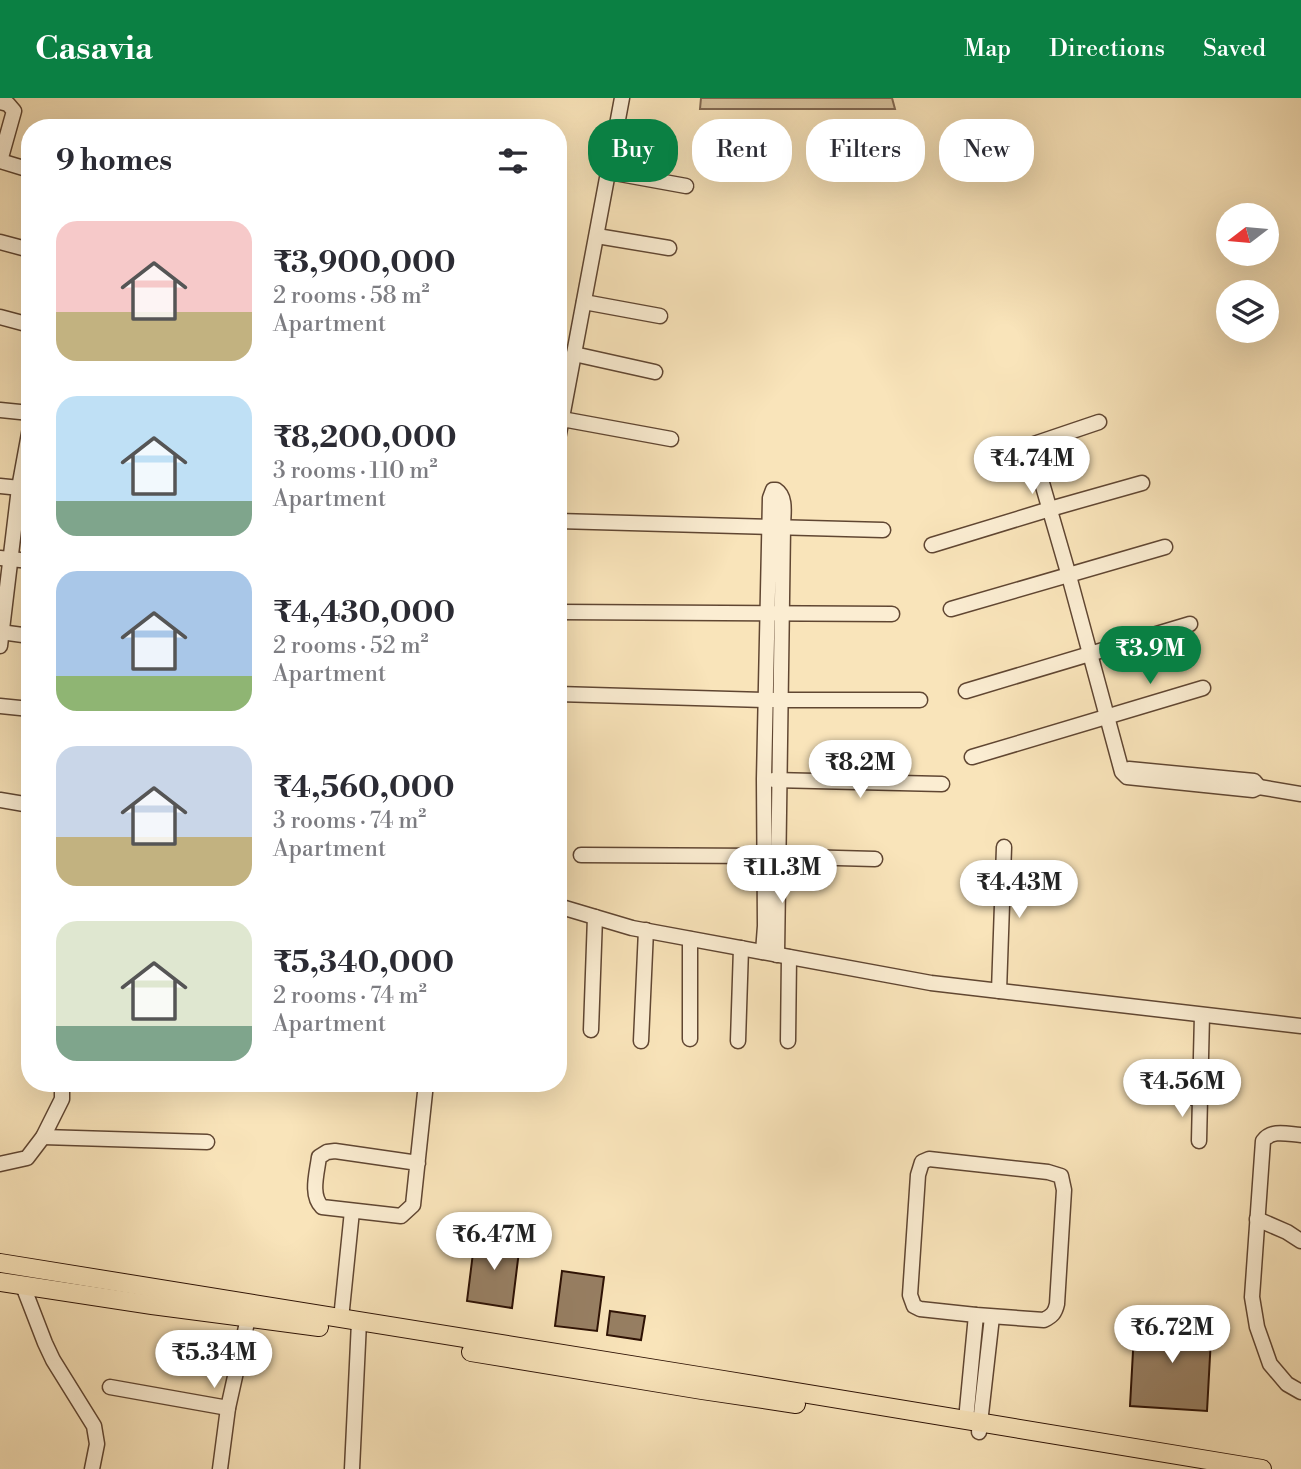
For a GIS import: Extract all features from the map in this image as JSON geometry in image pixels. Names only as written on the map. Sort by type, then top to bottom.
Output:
[{"type":"main road","points":[[0,1263],[341,1319],[359,1327]]},
{"type":"main road","points":[[0,1282],[248,1318],[359,1327],[663,1384],[975,1425],[1262,1469]]},
{"type":"main road","points":[[975,1425],[1200,1469]]},
{"type":"street","points":[[618,119],[622,98]]},
{"type":"street","points":[[0,102],[8,104],[13,111],[0,162],[21,168]]},
{"type":"street","points":[[567,392],[606,182]]},
{"type":"street","points":[[664,182],[687,186]]},
{"type":"street","points":[[597,236],[669,248]]},
{"type":"street","points":[[0,243],[21,248]]},
{"type":"street","points":[[584,302],[660,316]]},
{"type":"street","points":[[0,317],[21,323]]},
{"type":"street","points":[[574,354],[655,372]]},
{"type":"street","points":[[0,410],[21,412]]},
{"type":"street","points":[[567,420],[671,439]]},
{"type":"street","points":[[1099,422],[1031,445],[1122,772],[1128,777],[1253,790],[1259,787],[1301,794]]},
{"type":"street","points":[[932,545],[1142,483]]},
{"type":"street","points":[[0,486],[21,488]]},
{"type":"street","points":[[21,499],[5,558],[1,637],[21,636]]},
{"type":"street","points":[[567,521],[883,530]]},
{"type":"street","points":[[776,526],[771,856],[776,955],[788,1041]]},
{"type":"street","points":[[951,609],[1165,547]]},
{"type":"street","points":[[567,612],[892,614]]},
{"type":"street","points":[[966,691],[1190,624]]},
{"type":"street","points":[[972,757],[1203,688]]},
{"type":"street","points":[[567,694],[773,700],[920,700]]},
{"type":"street","points":[[0,706],[21,708]]},
{"type":"street","points":[[772,780],[942,784]]},
{"type":"street","points":[[0,800],[21,804]]},
{"type":"street","points":[[999,991],[1004,847]]},
{"type":"street","points":[[581,855],[875,859]]},
{"type":"street","points":[[567,909],[690,939],[932,983],[1301,1026]]},
{"type":"street","points":[[591,1030],[595,917]]},
{"type":"street","points":[[641,1041],[646,930]]},
{"type":"street","points":[[690,939],[690,1039]]},
{"type":"street","points":[[738,1041],[741,948]]},
{"type":"street","points":[[1199,1141],[1202,1015]]},
{"type":"street","points":[[0,1164],[27,1158],[43,1137],[62,1099],[62,1092]]},
{"type":"street","points":[[418,1163],[327,1152],[319,1157],[315,1194],[317,1202],[322,1207],[401,1216],[408,1211],[413,1205],[418,1163],[425,1092]]},
{"type":"street","points":[[1159,1096],[1200,1098]]},
{"type":"street","points":[[1301,1135],[1273,1133],[1267,1135],[1263,1141],[1252,1297],[1257,1326],[1269,1364],[1287,1384],[1301,1392]]},
{"type":"street","points":[[43,1137],[207,1142]]},
{"type":"street","points":[[929,1159],[1048,1172],[1061,1176],[1064,1189],[1055,1312],[1044,1320],[976,1315],[920,1309],[912,1302],[910,1296],[918,1174],[922,1162],[929,1159]]},
{"type":"street","points":[[341,1319],[352,1210]]},
{"type":"street","points":[[1257,1219],[1301,1241]]},
{"type":"street","points":[[23,1286],[44,1343],[94,1426],[97,1444],[92,1469]]},
{"type":"street","points":[[975,1425],[971,1364],[976,1315]]},
{"type":"street","points":[[975,1425],[987,1366],[992,1317]]},
{"type":"street","points":[[220,1469],[228,1408],[248,1318]]},
{"type":"street","points":[[352,1469],[359,1327]]},
{"type":"street","points":[[971,1364],[987,1366]]},
{"type":"street","points":[[110,1387],[228,1408]]},
{"type":"shaded area","points":[[701,98],[892,98],[895,109],[700,109]]},
{"type":"building","points":[[475,1237],[520,1243],[512,1308],[467,1301]]},
{"type":"building","points":[[562,1271],[604,1277],[597,1331],[555,1326]]},
{"type":"building","points":[[610,1311],[645,1316],[641,1340],[607,1335]]},
{"type":"building","points":[[1156,1312],[1201,1315],[1200,1337],[1211,1338],[1207,1411],[1130,1406],[1134,1333],[1155,1334]]}]
